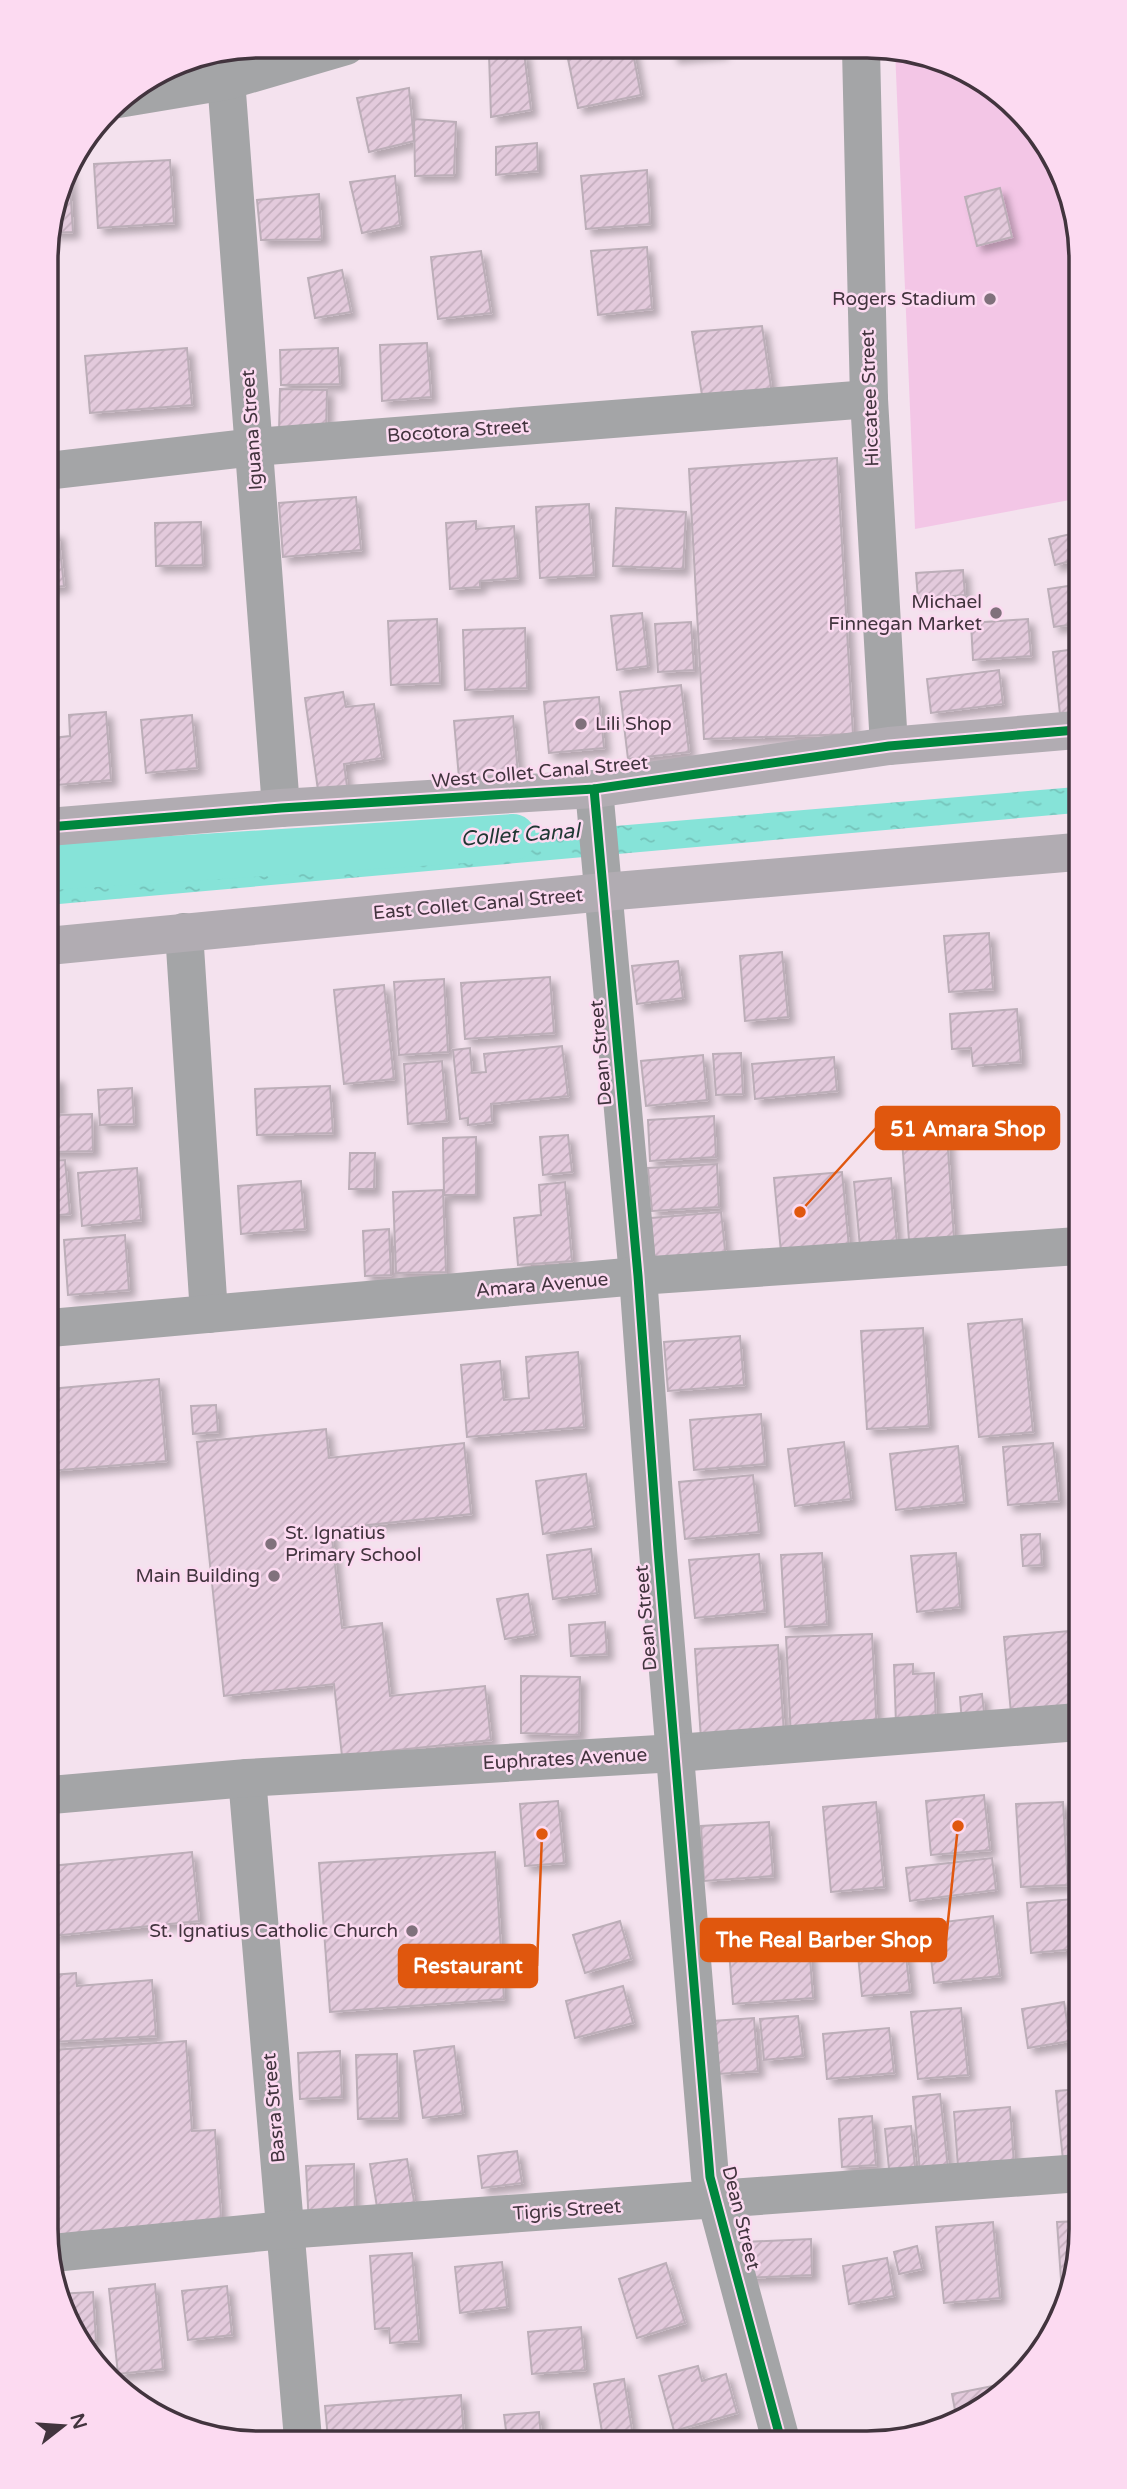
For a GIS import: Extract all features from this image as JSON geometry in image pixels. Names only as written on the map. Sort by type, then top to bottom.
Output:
[{"type":"street","points":[[154,88],[225,67],[276,58]]},
{"type":"street","name":"Hiccatee Street","points":[[861,58],[869,399],[888,746]]},
{"type":"street","name":"Iguana Street","points":[[225,67],[281,808]]},
{"type":"street","name":"Bocotora Street","points":[[58,470],[254,447],[869,399]]},
{"type":"street","name":"West Collet Canal Street","points":[[58,826],[281,808],[596,801],[888,746],[1069,731]]},
{"type":"street","name":"Dean Street","points":[[596,801],[638,1276],[709,2163],[715,2199],[778,2431]]},
{"type":"street","name":"East Collet Canal Street","points":[[58,945],[184,932],[603,875],[1069,852]]},
{"type":"street","points":[[184,932],[209,1314]]},
{"type":"street","name":"Amara Avenue","points":[[58,1327],[638,1276],[1069,1247]]},
{"type":"street","name":"Euphrates Avenue","points":[[58,1793],[247,1778],[676,1753],[1069,1723]]},
{"type":"street","name":"Basra Street","points":[[247,1778],[302,2431]]},
{"type":"street","name":"Tigris Street","points":[[59,2252],[284,2230],[1069,2174]]},
{"type":"shaded area","name":"Rogers Stadium","points":[[895,60],[932,68],[956,79],[979,92],[1010,117],[1042,159],[1054,183],[1068,234],[1069,500],[915,529]]},
{"type":"water","points":[[1069,788],[1069,814],[58,904],[58,877]]},
{"type":"building","points":[[489,58],[525,58],[531,110],[491,117]]},
{"type":"building","points":[[568,58],[634,58],[641,95],[578,108]]},
{"type":"building","points":[[409,88],[414,141],[369,152],[357,98]]},
{"type":"building","points":[[414,119],[456,122],[454,175],[415,176]]},
{"type":"building","points":[[537,143],[538,171],[496,175],[496,147]]},
{"type":"building","points":[[170,160],[174,223],[98,228],[94,164]]},
{"type":"building","points":[[647,170],[650,224],[586,229],[581,176]]},
{"type":"building","points":[[395,176],[400,225],[362,233],[350,182]]},
{"type":"building","points":[[1000,188],[1012,237],[977,246],[965,197]]},
{"type":"building","points":[[70,191],[73,232],[59,233]]},
{"type":"building","points":[[319,194],[322,239],[261,240],[257,200]]},
{"type":"building","points":[[647,247],[652,309],[598,315],[591,251]]},
{"type":"building","points":[[481,251],[491,313],[438,319],[431,257]]},
{"type":"building","points":[[342,270],[351,312],[315,318],[308,278]]},
{"type":"building","points":[[762,326],[772,394],[702,395],[692,332]]},
{"type":"building","points":[[427,343],[431,397],[382,401],[380,345]]},
{"type":"building","points":[[187,348],[192,405],[90,413],[85,356]]},
{"type":"building","points":[[338,348],[340,384],[281,385],[280,350]]},
{"type":"building","points":[[280,389],[327,390],[326,434],[279,433]]},
{"type":"building","points":[[837,458],[853,734],[704,739],[689,469]]},
{"type":"building","points":[[356,497],[361,550],[283,557],[279,503]]},
{"type":"building","points":[[589,504],[594,575],[540,578],[536,507]]},
{"type":"building","points":[[616,508],[686,512],[683,569],[613,566]]},
{"type":"building","points":[[476,521],[476,529],[514,526],[518,578],[480,581],[480,587],[450,589],[446,523]]},
{"type":"building","points":[[201,522],[203,565],[156,566],[155,523]]},
{"type":"building","points":[[58,532],[64,586],[58,587]]},
{"type":"building","points":[[1069,534],[1069,562],[1055,565],[1049,539]]},
{"type":"building","points":[[963,570],[965,595],[918,599],[916,573]]},
{"type":"building","points":[[1069,586],[1069,625],[1054,627],[1048,589]]},
{"type":"building","points":[[642,613],[648,666],[617,670],[611,616]]},
{"type":"building","points":[[437,619],[440,683],[391,685],[388,621]]},
{"type":"building","points":[[1028,619],[1031,656],[973,660],[971,623]]},
{"type":"building","points":[[691,622],[694,670],[658,672],[655,624]]},
{"type":"building","points":[[525,628],[527,688],[465,690],[463,630]]},
{"type":"building","points":[[1069,650],[1069,713],[1060,714],[1053,652]]},
{"type":"building","points":[[999,670],[1003,704],[931,713],[927,679]]},
{"type":"building","points":[[681,685],[689,752],[628,759],[620,692]]},
{"type":"building","points":[[343,692],[346,707],[374,704],[382,758],[344,764],[347,786],[318,790],[305,698]]},
{"type":"building","points":[[599,697],[604,748],[549,753],[544,702]]},
{"type":"building","points":[[106,712],[111,780],[58,785],[58,737],[70,736],[69,715]]},
{"type":"building","points":[[192,715],[197,768],[146,773],[141,720]]},
{"type":"building","points":[[513,716],[518,774],[459,778],[454,721]]},
{"type":"building","points":[[989,933],[993,989],[949,992],[944,936]]},
{"type":"building","points":[[782,952],[788,1017],[745,1021],[740,956]]},
{"type":"building","points":[[678,961],[683,998],[637,1004],[632,966]]},
{"type":"building","points":[[550,977],[554,1033],[465,1039],[461,983]]},
{"type":"building","points":[[444,979],[448,1052],[399,1055],[394,982]]},
{"type":"building","points":[[384,985],[394,1079],[344,1084],[334,990]]},
{"type":"building","points":[[1017,1009],[1021,1062],[973,1066],[971,1048],[952,1049],[950,1014]]},
{"type":"building","points":[[562,1046],[568,1096],[491,1104],[492,1122],[468,1125],[468,1118],[460,1119],[453,1050],[470,1048],[472,1073],[486,1072],[484,1054]]},
{"type":"building","points":[[741,1053],[743,1094],[716,1095],[713,1054]]},
{"type":"building","points":[[703,1055],[707,1100],[646,1106],[641,1061]]},
{"type":"building","points":[[834,1057],[837,1091],[755,1099],[752,1064]]},
{"type":"building","points":[[442,1061],[447,1121],[408,1124],[404,1064]]},
{"type":"building","points":[[58,1077],[59,1115],[92,1114],[93,1151],[58,1152]]},
{"type":"building","points":[[330,1086],[333,1133],[257,1135],[255,1089]]},
{"type":"building","points":[[132,1088],[134,1124],[100,1125],[98,1090]]},
{"type":"building","points":[[714,1116],[716,1157],[650,1161],[648,1120]]},
{"type":"building","points":[[568,1135],[572,1172],[543,1175],[540,1137]]},
{"type":"building","points":[[947,1135],[954,1238],[909,1241],[902,1139]]},
{"type":"building","points":[[476,1137],[476,1195],[444,1195],[443,1138]]},
{"type":"building","points":[[350,1153],[375,1153],[374,1189],[349,1189]]},
{"type":"building","points":[[58,1160],[65,1160],[70,1214],[58,1215]]},
{"type":"building","points":[[717,1164],[719,1207],[652,1211],[648,1168]]},
{"type":"building","points":[[137,1168],[141,1220],[82,1226],[78,1173]]},
{"type":"building","points":[[842,1172],[849,1247],[781,1252],[774,1178]]},
{"type":"building","points":[[891,1178],[897,1243],[860,1247],[854,1182]]},
{"type":"building","points":[[301,1181],[305,1229],[241,1234],[238,1186]]},
{"type":"building","points":[[565,1182],[572,1261],[518,1265],[514,1218],[541,1215],[539,1185]]},
{"type":"building","points":[[443,1190],[446,1272],[396,1273],[393,1192]]},
{"type":"building","points":[[721,1212],[726,1259],[655,1265],[651,1218]]},
{"type":"building","points":[[389,1229],[391,1275],[365,1276],[363,1231]]},
{"type":"building","points":[[125,1235],[129,1290],[68,1295],[64,1240]]},
{"type":"building","points":[[1022,1319],[1033,1432],[979,1437],[968,1324]]},
{"type":"building","points":[[923,1328],[929,1426],[867,1429],[861,1331]]},
{"type":"building","points":[[740,1336],[744,1385],[668,1391],[664,1342]]},
{"type":"building","points":[[578,1352],[584,1427],[467,1437],[461,1365],[500,1361],[504,1400],[529,1398],[526,1357]]},
{"type":"building","points":[[159,1379],[166,1461],[58,1470],[58,1388]]},
{"type":"building","points":[[216,1405],[218,1432],[193,1434],[191,1406]]},
{"type":"building","points":[[761,1414],[765,1464],[694,1470],[690,1420]]},
{"type":"building","name":"Main Building","points":[[326,1429],[329,1458],[464,1443],[471,1514],[331,1529],[342,1628],[382,1623],[390,1696],[485,1686],[491,1740],[342,1756],[334,1684],[224,1696],[197,1442]]},
{"type":"building","points":[[844,1442],[851,1499],[795,1506],[788,1449]]},
{"type":"building","points":[[1053,1443],[1059,1501],[1008,1505],[1003,1447]]},
{"type":"building","points":[[958,1446],[964,1502],[896,1510],[890,1454]]},
{"type":"building","points":[[586,1474],[594,1526],[543,1534],[536,1481]]},
{"type":"building","points":[[753,1475],[759,1532],[685,1539],[679,1482]]},
{"type":"building","points":[[1040,1534],[1042,1565],[1023,1566],[1021,1535]]},
{"type":"building","points":[[591,1549],[597,1593],[553,1599],[547,1555]]},
{"type":"building","points":[[822,1553],[827,1624],[785,1627],[781,1555]]},
{"type":"building","points":[[956,1553],[960,1607],[917,1612],[911,1556]]},
{"type":"building","points":[[759,1554],[765,1611],[695,1618],[689,1560]]},
{"type":"building","points":[[528,1594],[535,1634],[505,1639],[497,1599]]},
{"type":"building","points":[[605,1622],[607,1654],[571,1656],[569,1625]]},
{"type":"building","points":[[1069,1631],[1069,1707],[1011,1713],[1004,1637]]},
{"type":"building","points":[[872,1634],[877,1734],[791,1738],[786,1637]]},
{"type":"building","points":[[778,1645],[784,1733],[701,1739],[695,1649]]},
{"type":"building","points":[[913,1664],[913,1674],[934,1673],[936,1722],[896,1724],[894,1665]]},
{"type":"building","points":[[521,1676],[580,1677],[579,1735],[521,1733]]},
{"type":"building","points":[[982,1694],[985,1721],[962,1723],[960,1697]]},
{"type":"building","points":[[984,1795],[990,1850],[931,1855],[926,1801]]},
{"type":"building","points":[[558,1801],[564,1863],[525,1866],[520,1804]]},
{"type":"building","points":[[876,1802],[884,1887],[831,1892],[823,1807]]},
{"type":"building","points":[[1063,1802],[1068,1885],[1021,1887],[1016,1804]]},
{"type":"building","points":[[769,1822],[773,1876],[704,1881],[701,1826]]},
{"type":"building","points":[[192,1852],[199,1921],[58,1935],[58,1865]]},
{"type":"building","name":"St. Ignatius Catholic Church","points":[[495,1852],[504,1999],[330,2012],[319,1863]]},
{"type":"building","points":[[992,1858],[996,1890],[910,1901],[906,1868]]},
{"type":"building","points":[[1069,1899],[1069,1950],[1031,1953],[1027,1903]]},
{"type":"building","points":[[993,1916],[1000,1976],[934,1983],[927,1924]]},
{"type":"building","points":[[902,1920],[910,1992],[862,1996],[855,1924]]},
{"type":"building","points":[[620,1921],[631,1959],[585,1973],[573,1935]]},
{"type":"building","points":[[808,1931],[813,1998],[733,2004],[728,1937]]},
{"type":"building","points":[[76,1973],[77,1986],[152,1980],[156,2036],[58,2042],[58,1974]]},
{"type":"building","points":[[623,1986],[633,2023],[575,2038],[566,2001]]},
{"type":"building","points":[[1064,2002],[1069,2041],[1028,2048],[1022,2009]]},
{"type":"building","points":[[961,2008],[968,2075],[918,2079],[911,2012]]},
{"type":"building","points":[[798,2016],[803,2056],[764,2060],[760,2019]]},
{"type":"building","points":[[754,2018],[758,2071],[718,2074],[713,2021]]},
{"type":"building","points":[[889,2028],[894,2073],[827,2079],[823,2034]]},
{"type":"building","points":[[186,2041],[192,2131],[215,2130],[222,2232],[59,2244],[58,2050]]},
{"type":"building","points":[[454,2046],[463,2113],[423,2118],[414,2051]]},
{"type":"building","points":[[340,2051],[342,2097],[300,2099],[298,2053]]},
{"type":"building","points":[[397,2054],[399,2118],[358,2119],[356,2055]]},
{"type":"building","points":[[1069,2090],[1069,2169],[1064,2170],[1056,2091]]},
{"type":"building","points":[[940,2094],[948,2169],[920,2172],[913,2097]]},
{"type":"building","points":[[1010,2107],[1015,2178],[959,2181],[954,2112]]},
{"type":"building","points":[[872,2116],[876,2165],[842,2167],[839,2119]]},
{"type":"building","points":[[911,2126],[916,2177],[890,2179],[885,2129]]},
{"type":"building","points":[[517,2151],[522,2183],[482,2188],[478,2156]]},
{"type":"building","points":[[407,2159],[415,2207],[378,2213],[370,2164]]},
{"type":"building","points":[[354,2164],[355,2224],[309,2226],[306,2166]]},
{"type":"building","points":[[993,2222],[1000,2298],[944,2303],[936,2227]]},
{"type":"building","points":[[1057,2222],[1069,2222],[1068,2255],[1061,2283]]},
{"type":"building","points":[[811,2239],[812,2275],[744,2278],[743,2242]]},
{"type":"building","points":[[917,2246],[922,2269],[899,2274],[894,2252]]},
{"type":"building","points":[[412,2253],[419,2341],[390,2343],[389,2328],[375,2329],[370,2256]]},
{"type":"building","points":[[887,2258],[894,2296],[849,2304],[843,2266]]},
{"type":"building","points":[[502,2262],[507,2307],[460,2313],[455,2267]]},
{"type":"building","points":[[666,2263],[685,2323],[637,2338],[619,2279]]},
{"type":"building","points":[[155,2284],[163,2369],[120,2374],[118,2372],[109,2289]]},
{"type":"building","points":[[227,2286],[232,2335],[188,2340],[182,2291]]},
{"type":"building","points":[[93,2292],[96,2341],[92,2341],[85,2330],[69,2293]]},
{"type":"building","points":[[581,2327],[585,2370],[532,2374],[528,2332]]},
{"type":"building","points":[[698,2366],[702,2381],[726,2374],[737,2413],[674,2431],[659,2376]]},
{"type":"building","points":[[624,2379],[632,2431],[602,2431],[594,2384]]},
{"type":"building","points":[[993,2386],[955,2410],[952,2394]]},
{"type":"building","points":[[461,2395],[464,2431],[327,2431],[325,2406]]},
{"type":"building","points":[[539,2412],[540,2431],[506,2431],[504,2415]]},
{"type":"waterway","name":"Collet Canal","points":[[58,866],[513,837]]},
{"type":"cycle path","points":[[58,826],[281,808],[594,789],[889,746],[1069,731]]},
{"type":"cycle path","points":[[594,789],[638,1276],[710,2177],[778,2431]]},
{"type":"place","name":"Rogers Stadium","points":[[990,299]]},
{"type":"place","name":"Michael Finnegan Market","points":[[996,613]]},
{"type":"place","name":"Lili Shop","points":[[581,724]]},
{"type":"place","name":"51 Amara Shop","points":[[800,1212]]},
{"type":"place","name":"St. Ignatius Primary School","points":[[271,1544]]},
{"type":"place","name":"Main Building","points":[[274,1576]]},
{"type":"place","name":"The Real Barber Shop","points":[[958,1826]]},
{"type":"place","name":"Restaurant","points":[[542,1834]]},
{"type":"place","name":"St. Ignatius Catholic Church","points":[[412,1931]]}]
